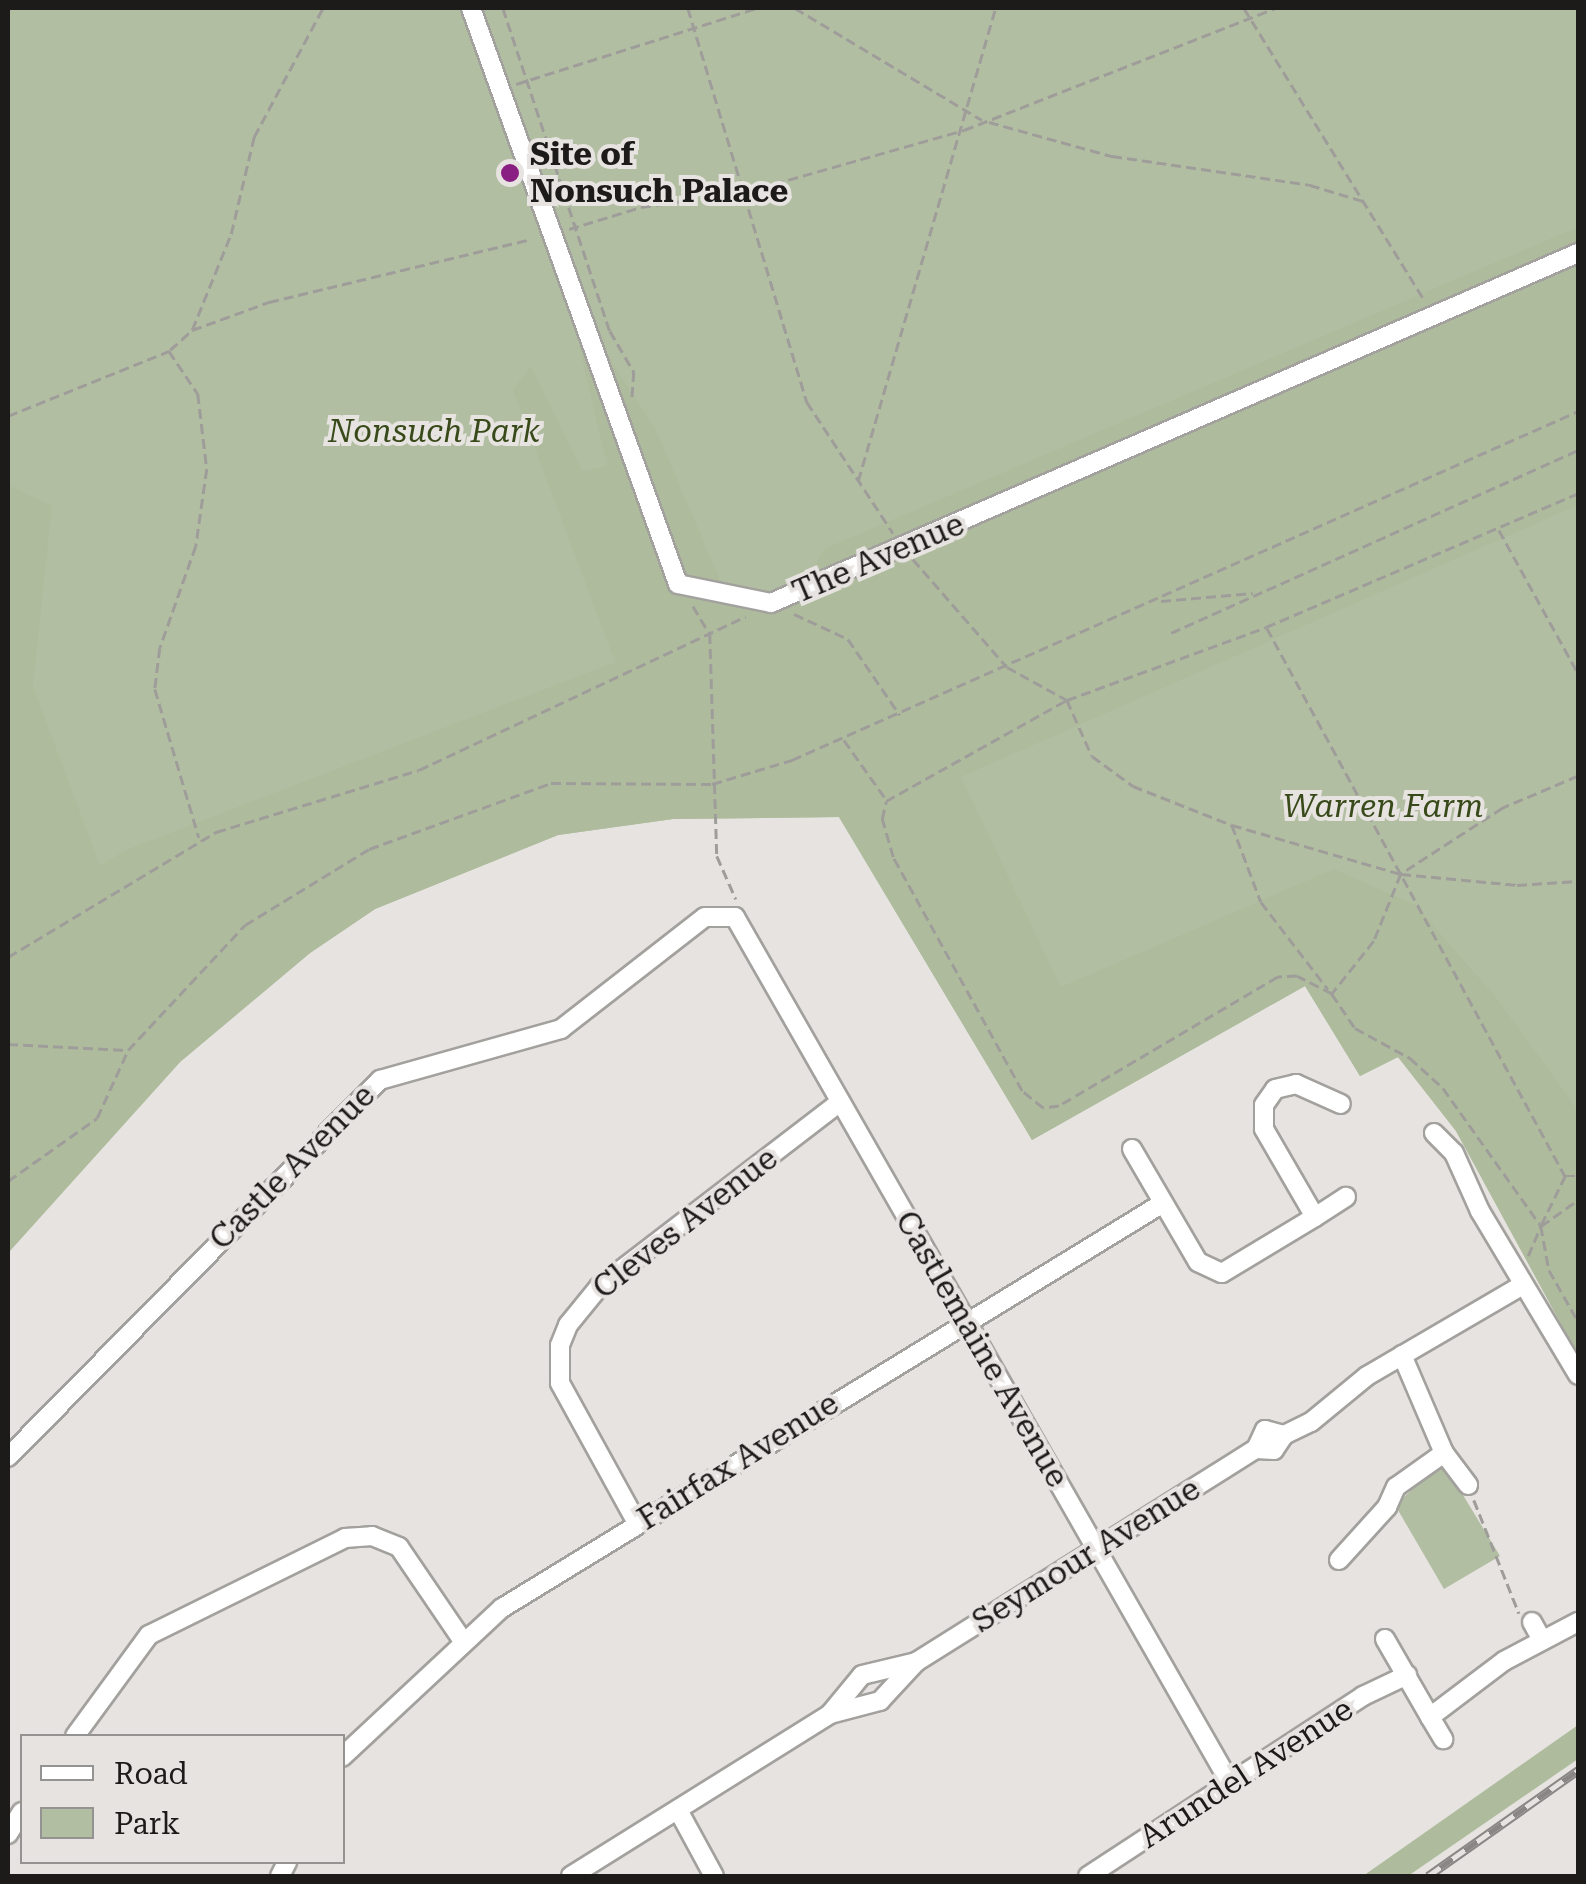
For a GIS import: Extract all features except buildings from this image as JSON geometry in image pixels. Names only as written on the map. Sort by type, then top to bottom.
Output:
[{"type":"street","points":[[471,8],[678,584]]},
{"type":"street","name":"The Avenue","points":[[678,584],[771,604],[1578,252]]},
{"type":"street","name":"Castle Avenue","points":[[8,1456],[380,1080],[560,1029],[705,917],[735,917]]},
{"type":"street","name":"Castlemaine Avenue","points":[[735,917],[1229,1781]]},
{"type":"street","points":[[1315,1217],[1259,1118],[1275,1089],[1296,1084],[1341,1104]]},
{"type":"street","name":"Cleves Avenue","points":[[637,1523],[560,1383],[560,1345],[568,1325],[599,1287],[840,1102]]},
{"type":"street","points":[[1434,1133],[1454,1153],[1523,1285],[1578,1375]]},
{"type":"street","points":[[1132,1149],[1198,1262],[1213,1273],[1346,1197]]},
{"type":"street","name":"Fairfax Avenue","points":[[345,1754],[463,1641],[637,1523],[1163,1203]]},
{"type":"street","name":"Seymour Avenue","points":[[573,1875],[830,1714],[880,1701],[916,1662],[1256,1449],[1265,1430],[1284,1434],[1402,1355],[1523,1285]]},
{"type":"street","points":[[1402,1355],[1444,1453],[1468,1485]]},
{"type":"street","points":[[1339,1560],[1387,1507],[1396,1487],[1444,1453]]},
{"type":"street","points":[[76,1734],[148,1635],[345,1538],[372,1536],[399,1547],[463,1641]]},
{"type":"street","points":[[1532,1622],[1542,1640]]},
{"type":"street","points":[[1430,1717],[1542,1640],[1578,1622]]},
{"type":"street","points":[[1386,1639],[1443,1740]]},
{"type":"street","name":"Seymour Avenue","points":[[830,1714],[862,1675],[916,1662]]},
{"type":"street","name":"Arundel Avenue","points":[[1088,1876],[1229,1781],[1406,1675]]},
{"type":"street","points":[[678,1810],[714,1876]]},
{"type":"path","points":[[192,330],[231,234],[254,137],[323,8]]},
{"type":"path","points":[[502,8],[610,332],[634,372],[635,398],[617,412]]},
{"type":"path","points":[[688,8],[807,402],[904,548],[1007,667],[1066,700],[1079,736],[1109,772],[1232,825],[1401,874],[1518,884],[1578,880]]},
{"type":"path","points":[[501,89],[695,31],[757,8]]},
{"type":"path","points":[[795,8],[985,121],[1112,156],[1310,185],[1363,201]]},
{"type":"path","points":[[858,482],[915,272],[964,130],[995,8]]},
{"type":"path","points":[[1244,8],[1434,316]]},
{"type":"path","points":[[8,416],[169,352],[192,330],[270,302],[554,233],[640,207],[745,192],[964,130],[1252,21],[1276,8]]},
{"type":"path","points":[[169,352],[198,394],[207,469],[196,546],[160,648],[155,689],[200,841]]},
{"type":"path","points":[[8,1181],[97,1118],[128,1050],[245,925],[369,849],[551,782],[712,784],[844,740],[1578,411]]},
{"type":"path","points":[[1170,632],[1578,450]]},
{"type":"path","points":[[886,800],[1066,700],[1266,626],[1578,493]]},
{"type":"path","points":[[1498,528],[1578,672]]},
{"type":"path","points":[[678,584],[710,634],[717,856],[736,898],[735,917]]},
{"type":"path","points":[[1154,601],[1259,593]]},
{"type":"path","points":[[8,957],[200,841],[419,770],[771,604],[848,639],[900,715]]},
{"type":"path","points":[[1266,626],[1566,1176]]},
{"type":"path","points":[[844,740],[886,800],[882,819],[893,857],[1032,1103],[1059,1106],[1278,977],[1297,976],[1332,994]]},
{"type":"path","points":[[1332,994],[1374,941],[1401,874],[1503,808],[1578,776]]},
{"type":"path","points":[[1232,825],[1261,902],[1355,1028],[1410,1058],[1444,1088],[1540,1226],[1549,1270],[1578,1320]]},
{"type":"path","points":[[8,1044],[128,1050]]},
{"type":"path","points":[[1566,1176],[1578,1176]]},
{"type":"path","points":[[1523,1285],[1524,1261],[1566,1176]]},
{"type":"path","points":[[1540,1226],[1578,1200]]},
{"type":"path","points":[[1468,1485],[1519,1615],[1532,1622]]},
{"type":"green space","name":"Nonsuch Park","points":[[8,8],[1578,8],[1578,1355],[1456,1131],[1398,1057],[1360,1076],[1305,986],[1032,1140],[839,817],[673,819],[558,835],[375,909],[310,953],[180,1062],[8,1253]]},
{"type":"green space","points":[[1578,227],[1578,505],[961,777],[1061,987],[1334,869],[1415,905],[1495,996],[1578,1110],[1578,1355],[1456,1131],[1398,1057],[1360,1076],[1305,986],[1032,1140],[839,817],[673,819],[558,835],[375,909],[310,953],[180,1062],[8,1253],[8,485],[52,506],[33,686],[100,866],[126,850],[615,662],[513,390],[531,366],[582,471],[607,466],[579,346],[600,344],[656,430],[726,594],[798,599],[824,549]]},
{"type":"green space","points":[[1446,1467],[1500,1556],[1444,1589],[1395,1505],[1436,1468]]},
{"type":"green space","points":[[1578,1725],[1578,1759],[1408,1876],[1363,1876]]},
{"type":"railway","points":[[1428,1876],[1578,1770]]},
{"type":"place","name":"Site of Nonsuch Palace","points":[[510,173]]},
{"type":"park label","name":"Warren Farm","points":[[1383,806]]}]
